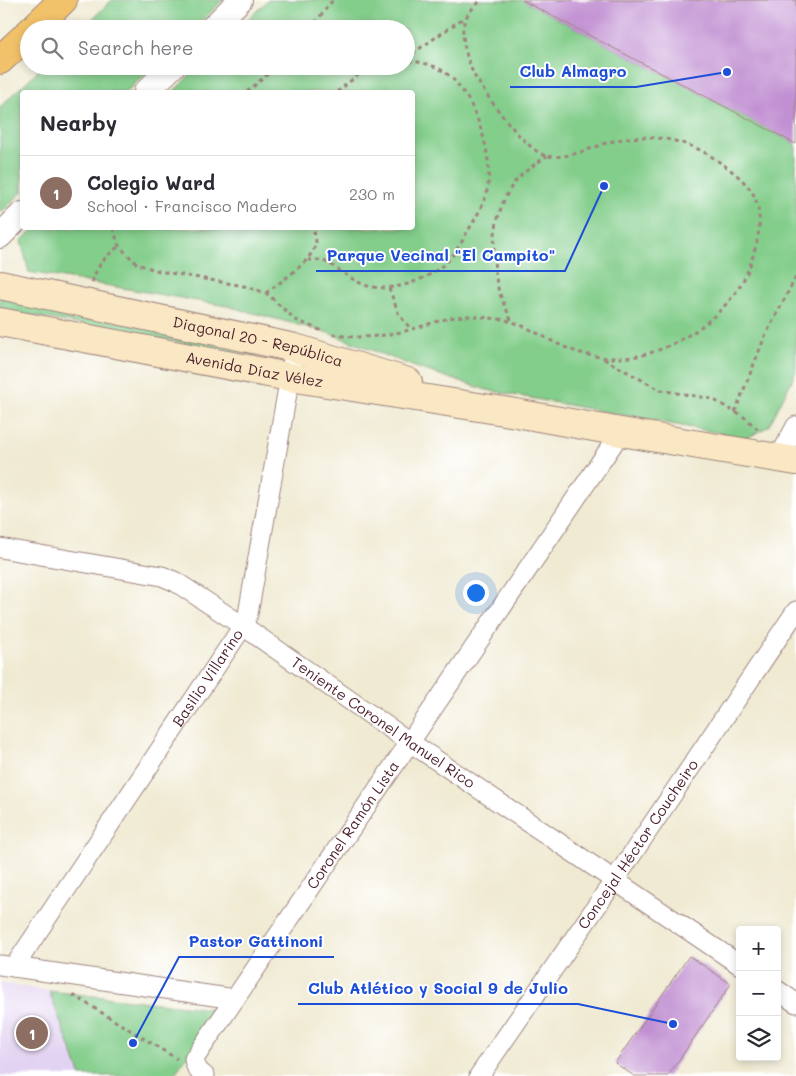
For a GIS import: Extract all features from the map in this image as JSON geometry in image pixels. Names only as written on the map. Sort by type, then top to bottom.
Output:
[{"type":"highway","points":[[43,20],[64,0]]},
{"type":"highway","points":[[0,60],[20,41]]},
{"type":"main road","name":"Diagonal 20 - República","points":[[0,285],[295,348],[510,412]]},
{"type":"main road","name":"Avenida Díaz Vélez","points":[[0,322],[289,377],[510,412]]},
{"type":"main road","points":[[510,412],[621,432],[780,452]]},
{"type":"street","points":[[220,20],[240,0]]},
{"type":"street","points":[[148,90],[164,75]]},
{"type":"street","points":[[0,236],[20,216]]},
{"type":"street","name":"Basilio Villarino","points":[[7,966],[242,626],[248,614],[252,602],[295,348]]},
{"type":"street","points":[[780,452],[796,426]]},
{"type":"street","name":"Coronel Ramón Lista","points":[[201,1074],[194,1064],[194,1059],[621,432]]},
{"type":"street","name":"Teniente Coronel Manuel Rico","points":[[0,548],[162,576],[176,582],[736,962]]},
{"type":"street","name":"Concejal Héctor Coucheiro","points":[[479,1076],[614,881],[796,611]]},
{"type":"street","points":[[7,966],[234,998]]},
{"type":"street","points":[[781,993],[796,1003]]},
{"type":"path","points":[[317,20],[333,0]]},
{"type":"path","points":[[415,54],[466,17],[481,0]]},
{"type":"path","points":[[114,230],[119,246],[138,264],[159,271],[244,286],[266,293],[296,320],[332,334],[348,336],[388,335],[411,330],[438,320],[466,316],[511,320],[561,346],[584,354],[603,358],[623,358],[644,355],[678,341],[714,317],[731,299],[745,278],[758,237],[759,216],[755,197],[741,179],[718,160],[700,150],[681,143],[657,138],[633,137],[606,143],[578,154],[548,156],[533,150],[499,109],[474,73],[465,47],[463,28],[466,17]]},
{"type":"path","points":[[308,260],[322,260],[366,286],[389,288],[413,284],[452,256],[483,204],[487,190],[489,168],[482,133],[476,117],[466,97],[445,72],[415,61]]},
{"type":"path","points":[[249,90],[267,75]]},
{"type":"path","points":[[339,90],[357,75]]},
{"type":"path","points":[[511,320],[499,289],[495,272],[494,235],[504,201],[514,183],[529,168],[548,156]]},
{"type":"path","points":[[266,293],[308,260],[316,242],[313,230]]},
{"type":"path","points":[[84,303],[97,268],[105,257],[119,246]]},
{"type":"path","points":[[735,412],[766,336],[796,277]]},
{"type":"path","points":[[389,288],[394,306],[411,330]]},
{"type":"path","points":[[603,358],[660,390],[712,399],[744,417],[780,452]]},
{"type":"path","points":[[66,990],[201,1074]]},
{"type":"shaded area","points":[[0,983],[49,991],[81,1076],[0,1076]]},
{"type":"green space","points":[[112,0],[223,0],[202,20],[91,20]]},
{"type":"green space","points":[[268,0],[522,0],[796,144],[796,372],[769,426],[747,438],[487,390],[418,368],[329,333],[227,306],[29,272],[21,241],[32,230],[415,230],[415,90],[175,90],[190,75],[415,75],[415,20],[247,20]]},
{"type":"green space","points":[[34,75],[144,75],[128,90],[20,90],[20,194],[0,214],[0,107]]},
{"type":"green space","points":[[0,297],[268,354],[257,356],[0,310]]},
{"type":"green space","points":[[49,991],[221,1010],[173,1076],[81,1076]]},
{"type":"building","points":[[522,0],[796,0],[796,144]]},
{"type":"building","points":[[689,956],[731,984],[668,1076],[634,1076],[615,1063]]},
{"type":"place","name":"Club Almagro","points":[[727,72]]},
{"type":"place","name":"Parque Vecinal \"El Campito\"","points":[[604,186]]},
{"type":"place","name":"Club Atlético y Social 9 de Julio","points":[[673,1024]]},
{"type":"place","name":"Colegio Ward","points":[[32,1033]]},
{"type":"place","name":"Pastor Gattinoni","points":[[133,1043]]}]
